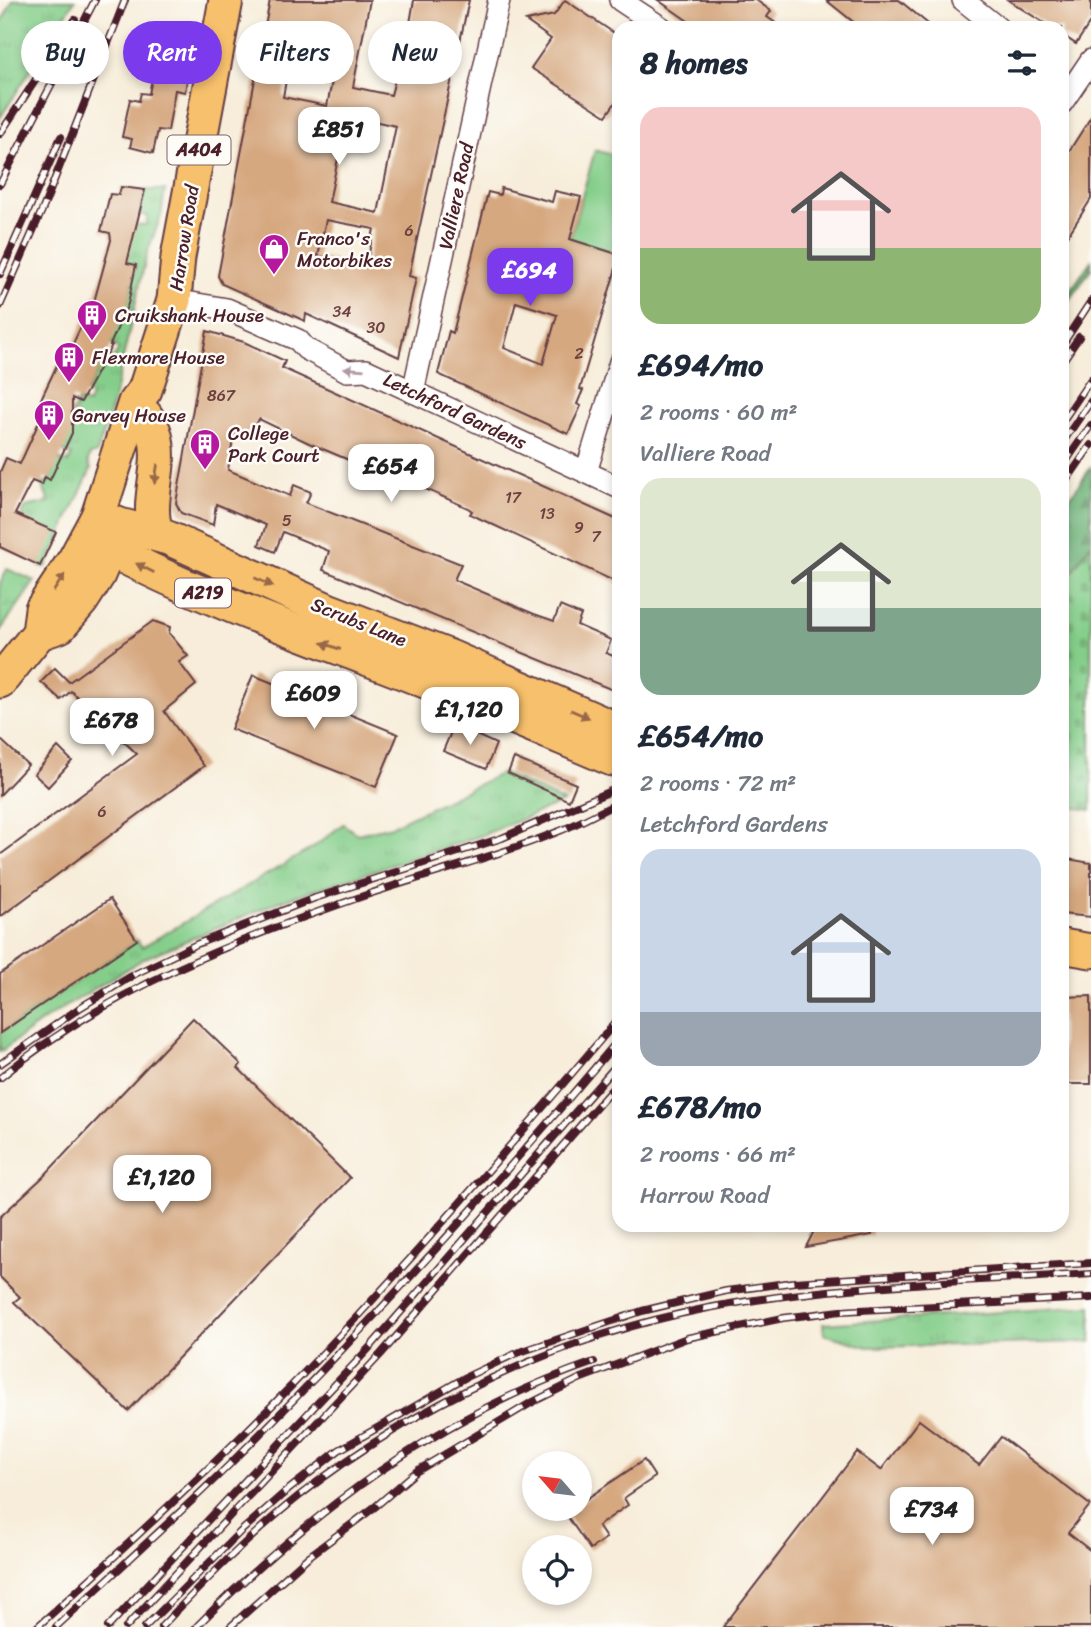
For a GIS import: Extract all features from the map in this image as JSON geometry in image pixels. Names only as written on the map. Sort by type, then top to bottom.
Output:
[{"type":"main road","name":"Harrow Road","points":[[0,681],[39,633],[61,626],[98,575],[104,532],[135,402],[145,402],[174,300],[178,257],[226,0]]},
{"type":"main road","points":[[145,402],[155,433],[158,454],[151,513],[157,534]]},
{"type":"main road","name":"Scrubs Lane","points":[[104,532],[157,534],[330,611],[450,657],[612,728]]},
{"type":"main road","name":"Scrubs Lane","points":[[104,532],[178,583],[297,634],[440,687],[612,759]]},
{"type":"main road","points":[[1069,947],[1091,951]]},
{"type":"street","name":"Valliere Road","points":[[412,392],[499,0]]},
{"type":"street","points":[[620,0],[652,21]]},
{"type":"street","points":[[962,0],[989,21]]},
{"type":"street","points":[[1069,86],[1091,60]]},
{"type":"street","name":"Letchford Gardens","points":[[174,300],[227,309],[299,340],[306,349],[347,371],[366,370],[612,484]]},
{"type":"street","points":[[586,472],[612,388]]},
{"type":"green space","points":[[13,0],[75,0],[62,21],[21,21],[22,84],[0,118],[0,25]]},
{"type":"green space","points":[[595,150],[612,155],[612,253],[570,239]]},
{"type":"green space","points":[[145,190],[165,190],[161,216],[147,253],[112,406],[97,453],[90,455],[88,461],[91,469],[46,567],[40,566],[21,517],[26,507],[49,502],[42,485],[50,480],[58,459],[68,463],[72,455],[62,451],[74,424],[69,421],[78,401],[88,404],[91,396],[86,393],[106,355],[114,358],[119,349],[85,318],[95,296],[128,302],[136,265],[117,261],[136,225],[146,225],[148,216],[139,214]]},
{"type":"green space","points":[[1091,261],[1091,269],[1069,302],[1069,293]]},
{"type":"green space","points":[[1091,467],[1091,544],[1069,575],[1069,499]]},
{"type":"green space","points":[[1091,544],[1091,810],[1069,807],[1069,575]]},
{"type":"green space","points":[[7,569],[35,581],[0,631],[0,583]]},
{"type":"green space","points":[[502,773],[564,802],[480,836],[283,900],[145,958],[44,1020],[0,1052],[0,1033],[137,940],[142,947],[314,847],[343,824],[357,834],[392,826]]},
{"type":"green space","points":[[1091,1306],[1091,1342],[868,1347],[824,1334],[823,1324]]},
{"type":"building","points":[[270,0],[370,0],[354,82],[354,21],[266,21]]},
{"type":"building","points":[[414,0],[469,0],[462,32],[462,21],[410,21]]},
{"type":"building","points":[[565,0],[612,32],[612,107],[606,116],[531,68],[551,39],[526,21],[554,15]]},
{"type":"building","points":[[658,0],[756,0],[771,11],[767,17],[773,21],[688,21]]},
{"type":"building","points":[[826,0],[899,0],[924,21],[852,21]]},
{"type":"building","points":[[1008,0],[1091,0],[1091,21],[1076,44],[1069,40],[1069,21],[1041,21]]},
{"type":"building","points":[[151,84],[186,84],[185,92],[175,90],[168,131],[158,130],[153,153],[130,147],[132,139],[122,137],[130,99],[139,101],[141,93],[149,94]]},
{"type":"building","points":[[254,84],[285,84],[283,97],[327,106],[332,84],[354,84],[353,87],[391,95],[394,84],[451,84],[409,276],[416,278],[399,357],[306,314],[305,321],[222,284],[218,276]],"holes":[[[347,115],[396,126],[378,213],[329,202]],[[326,220],[374,229],[366,267],[318,256]]]},
{"type":"building","points":[[1091,117],[1091,199],[1069,234],[1069,151]]},
{"type":"building","points":[[121,187],[145,190],[127,263],[136,265],[128,304],[112,345],[81,402],[72,398],[72,433],[50,480],[45,477],[42,485],[32,481],[15,514],[56,532],[40,566],[0,547],[0,472],[6,458],[20,464],[48,402],[41,399],[57,365],[62,367],[85,318],[89,320],[111,240],[110,233],[101,231],[110,194],[119,195]]},
{"type":"building","points":[[501,188],[552,202],[555,191],[581,197],[570,239],[612,252],[612,282],[580,389],[583,390],[577,404],[581,406],[568,434],[438,374],[449,331],[453,333],[488,192],[500,195]],"holes":[[[516,302],[557,315],[543,364],[504,348]]]},
{"type":"building","points":[[207,331],[244,342],[285,361],[282,368],[612,517],[612,580],[470,514],[472,511],[468,508],[390,473],[389,477],[311,444],[259,419],[251,436],[234,433],[228,470],[290,496],[294,485],[311,492],[306,503],[461,564],[454,580],[534,614],[554,621],[560,606],[581,615],[577,625],[611,640],[606,653],[612,656],[612,690],[323,570],[329,551],[283,532],[275,552],[259,545],[266,525],[216,504],[213,525],[181,513],[176,503]]},
{"type":"building","points":[[153,621],[170,627],[169,633],[188,656],[179,662],[196,685],[164,711],[204,766],[0,917],[0,855],[137,754],[71,691],[61,700],[41,682],[55,668],[69,682]]},
{"type":"building","points":[[253,675],[398,734],[376,787],[231,729]]},
{"type":"building","points":[[454,725],[496,744],[486,769],[443,751]]},
{"type":"building","points":[[0,739],[28,765],[0,795]]},
{"type":"building","points":[[58,747],[72,761],[48,787],[34,774]]},
{"type":"building","points":[[514,758],[576,784],[569,801],[508,773]]},
{"type":"building","points":[[1069,859],[1091,863],[1091,917],[1069,915]]},
{"type":"building","points":[[110,899],[137,940],[0,1033],[0,974]]},
{"type":"building","points":[[1091,996],[1091,1084],[1069,1084],[1069,997]]},
{"type":"building","points":[[193,1018],[241,1064],[238,1068],[350,1178],[128,1411],[14,1302],[20,1297],[0,1277],[0,1217],[43,1177]]},
{"type":"building","points":[[814,1232],[872,1232],[872,1235],[806,1247]]},
{"type":"building","points":[[919,1420],[979,1465],[1001,1437],[1090,1505],[1068,1533],[1091,1551],[1091,1627],[723,1627],[857,1452],[881,1470]]},
{"type":"building","points":[[644,1460],[655,1477],[624,1498],[628,1505],[598,1526],[606,1538],[592,1548],[592,1535],[580,1535],[571,1521],[592,1521],[592,1495]]},
{"type":"railway","points":[[0,184],[95,0]]},
{"type":"railway","points":[[0,306],[44,206],[125,0]]},
{"type":"railway","points":[[0,134],[75,20]]},
{"type":"railway","points":[[0,274],[61,137]]},
{"type":"railway","points":[[1069,334],[1091,301]]},
{"type":"railway","points":[[1069,352],[1079,337]]},
{"type":"railway","points":[[1069,412],[1091,379]]},
{"type":"railway","points":[[1069,433],[1091,401]]},
{"type":"railway","points":[[1069,457],[1091,425]]},
{"type":"railway","points":[[1069,477],[1091,445]]},
{"type":"railway","points":[[0,1064],[81,1007],[135,974],[197,944],[315,898],[502,838],[612,790]]},
{"type":"railway","points":[[0,1078],[86,1017],[179,968],[325,909],[535,841],[612,806]]},
{"type":"railway","points":[[37,1627],[191,1484],[303,1374],[446,1218],[612,1026]]},
{"type":"railway","points":[[56,1627],[209,1485],[331,1361],[478,1202],[612,1047]]},
{"type":"railway","points":[[108,1627],[372,1345],[612,1070]]},
{"type":"railway","points":[[126,1627],[381,1354],[612,1089]]},
{"type":"railway","points":[[145,1627],[240,1532],[339,1450],[466,1377],[517,1353],[642,1311],[726,1291],[794,1282],[1091,1263]]},
{"type":"railway","points":[[161,1627],[263,1527],[345,1462],[441,1403],[544,1356],[653,1321],[755,1300],[899,1285],[1091,1274]]},
{"type":"railway","points":[[230,1627],[308,1557],[417,1471],[529,1404],[579,1379],[687,1338],[783,1318],[841,1311],[1091,1298]]},
{"type":"railway","points":[[196,1627],[285,1544],[380,1471],[482,1410],[537,1384],[594,1362]]},
{"type":"place","name":"Franco's Motorbikes","points":[[274,276]]},
{"type":"place","name":"Cruikshank House","points":[[92,342]]},
{"type":"place","name":"Flexmore House","points":[[69,384]]},
{"type":"place","name":"Garvey House","points":[[49,442]]},
{"type":"place","name":"College Park Court","points":[[205,471]]}]
